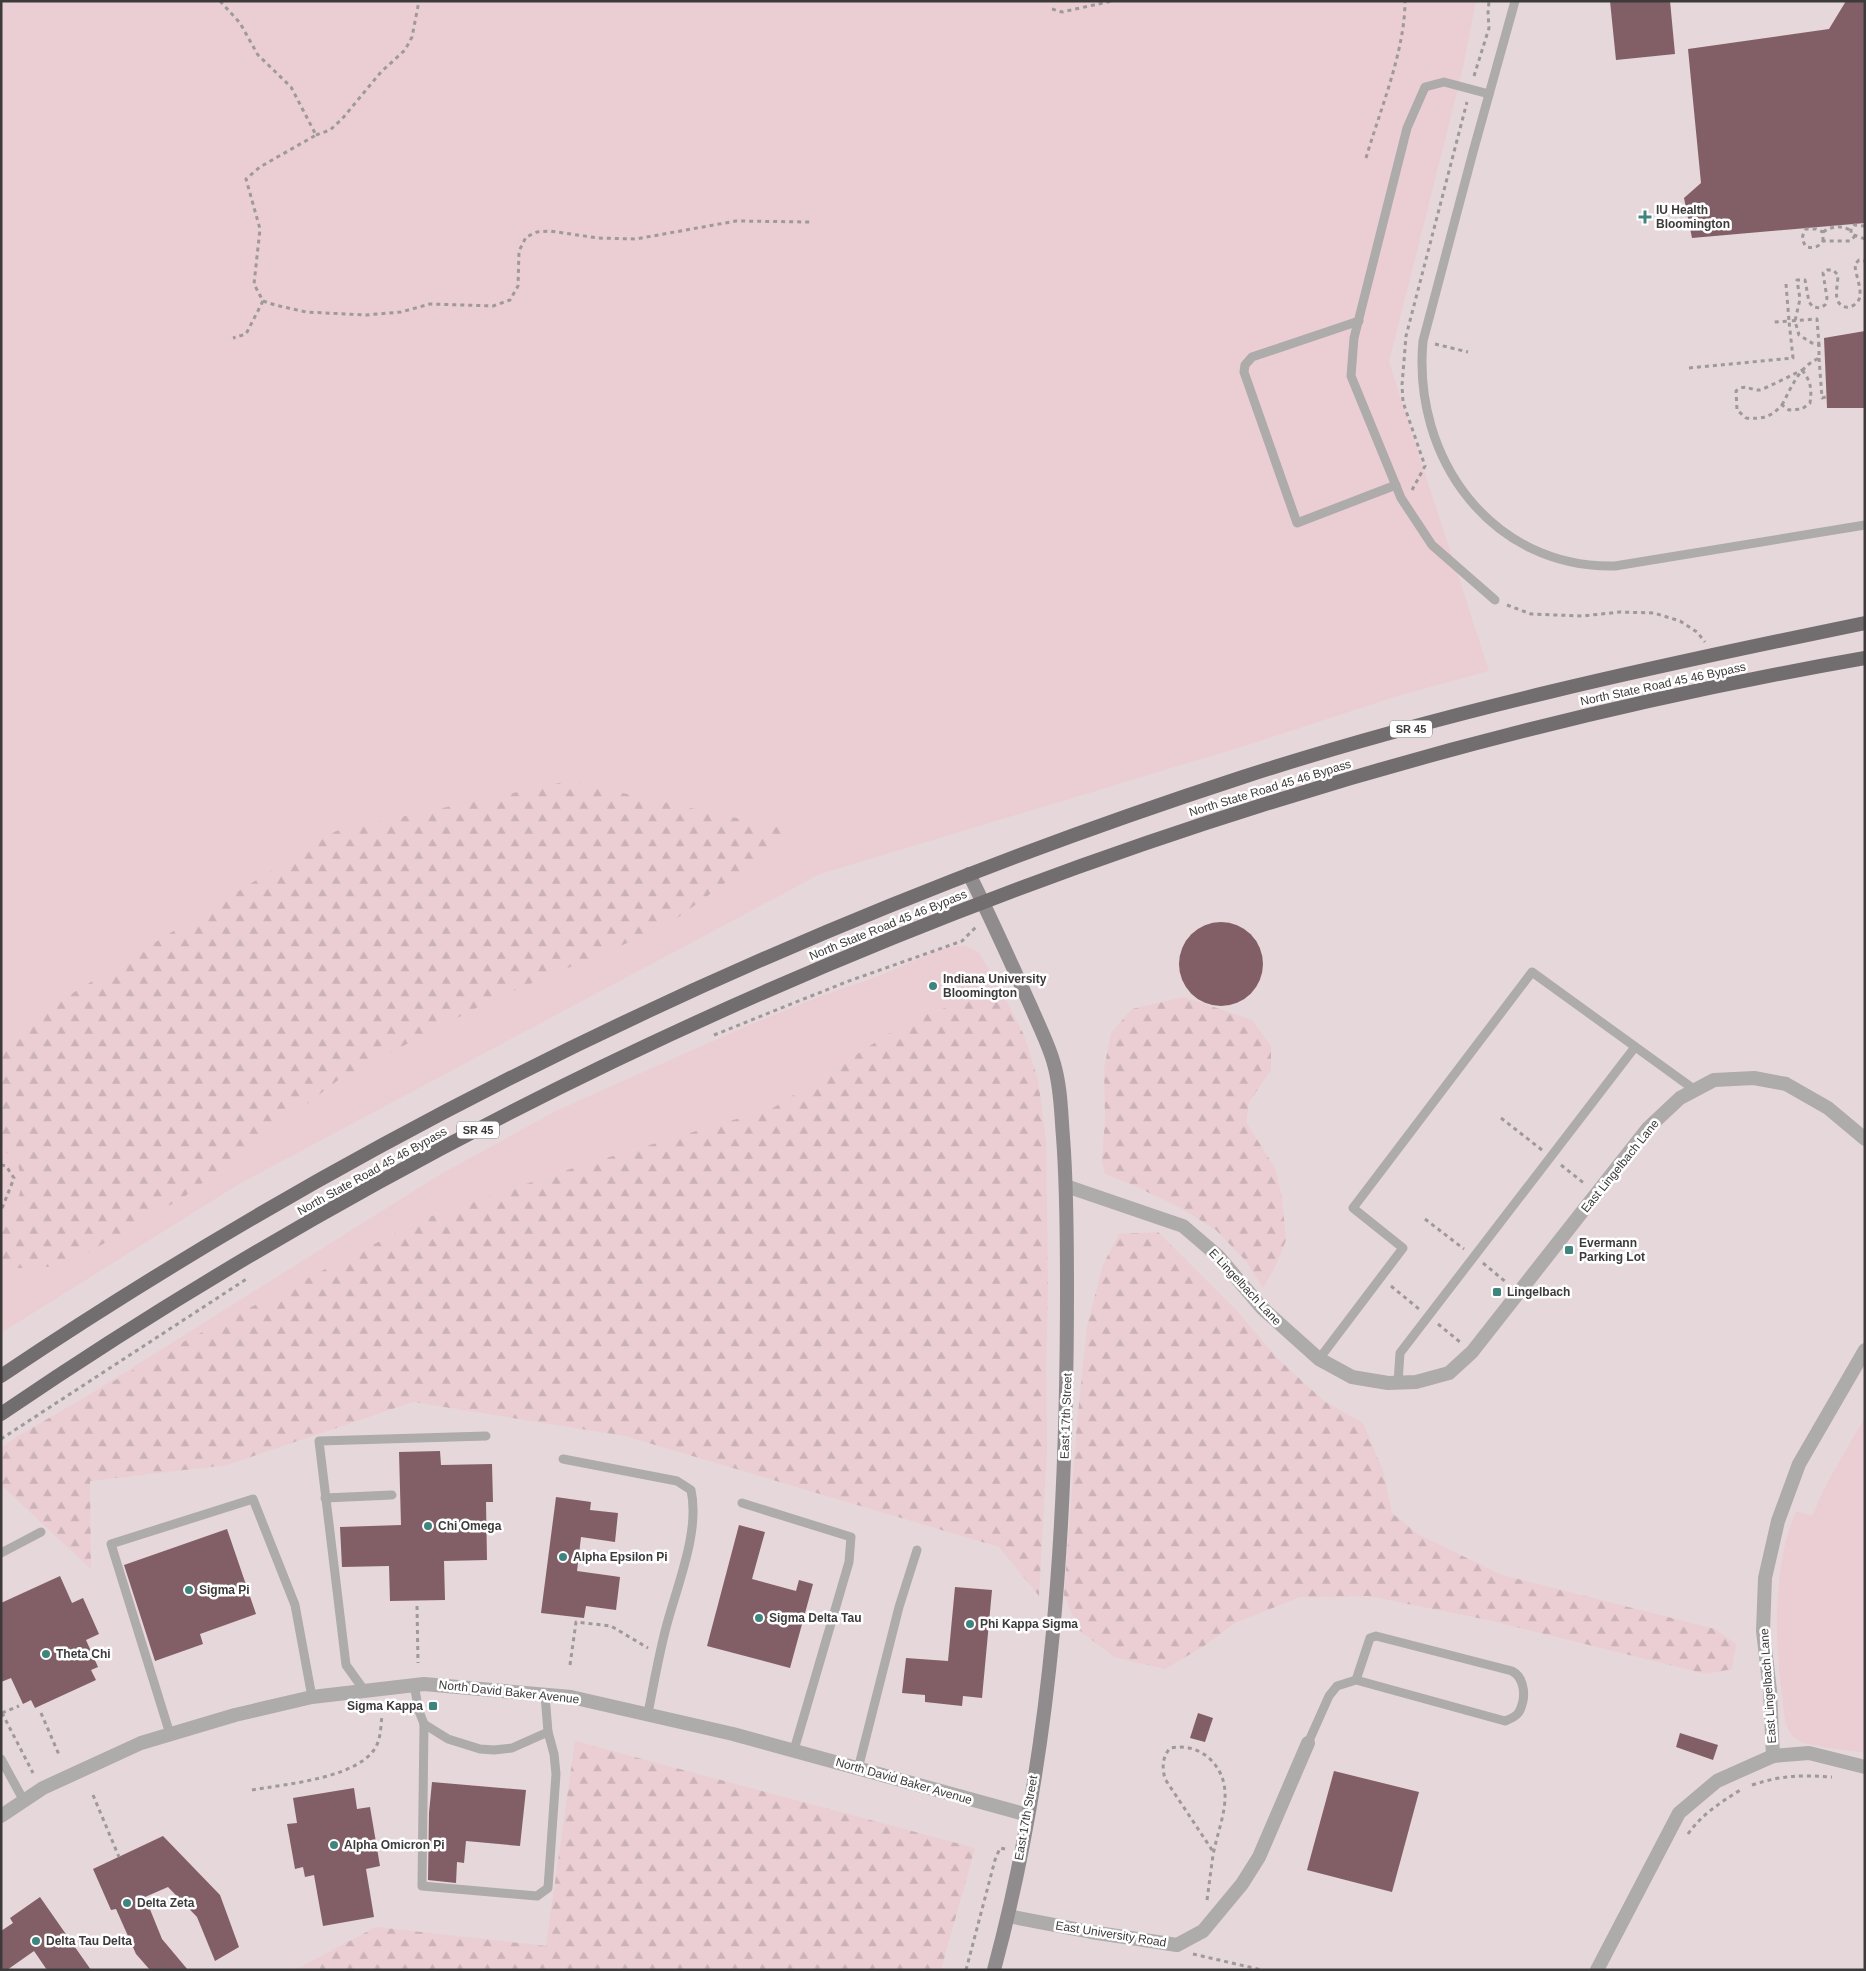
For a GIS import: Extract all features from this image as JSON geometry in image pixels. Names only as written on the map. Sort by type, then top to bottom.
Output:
[{"type":"highway","name":"SR 45","points":[[969,874],[1074,835],[1245,777],[1385,736],[1565,688],[1865,623]]},
{"type":"highway","name":"North State Road 45 46 Bypass","points":[[1,1414],[122,1335],[243,1260],[488,1124],[610,1063],[706,1018],[851,955],[983,903],[1198,826],[1430,755],[1628,706],[1865,658]]},
{"type":"highway","name":"North State Road 45 46 Bypass","points":[[1,1376],[110,1305],[238,1226],[311,1184],[461,1103],[573,1046],[724,976],[816,935],[969,874]]},
{"type":"main road","name":"East 17th Street","points":[[969,874],[990,916],[1054,1062],[1060,1092],[1066,1186],[1067,1399],[1060,1547],[1049,1673],[1028,1815],[1008,1916],[994,1970]]},
{"type":"street","name":"East Lingelbach Lane","points":[[1472,1352],[1648,1128],[1680,1098],[1714,1080],[1754,1078],[1786,1084],[1828,1108],[1865,1139]]},
{"type":"street","name":"E Lingelbach Lane","points":[[1066,1186],[1183,1226],[1218,1256],[1262,1308],[1319,1359],[1352,1377],[1388,1383],[1416,1382],[1449,1373],[1472,1352]]},
{"type":"street","name":"East Lingelbach Lane","points":[[1597,1970],[1679,1813],[1716,1781],[1773,1756],[1770,1691],[1763,1631],[1765,1578],[1778,1521],[1799,1464],[1865,1350]]},
{"type":"street","name":"North David Baker Avenue","points":[[1,1816],[44,1788],[141,1743],[235,1715],[312,1698],[424,1684],[571,1696],[794,1750],[1028,1815]]},
{"type":"street","name":"East University Road","points":[[1008,1916],[1091,1932],[1177,1945],[1203,1931],[1246,1877],[1259,1857],[1308,1742]]},
{"type":"street","points":[[1773,1756],[1809,1754],[1865,1767]]},
{"type":"lane","points":[[1516,1],[1489,94],[1423,341],[1421,362],[1425,404],[1438,448],[1455,481],[1477,508],[1491,521],[1520,541],[1554,556],[1594,566],[1615,566],[1865,525]]},
{"type":"lane","points":[[1489,94],[1444,82],[1425,88],[1408,128],[1354,338],[1351,376],[1401,498],[1432,545],[1495,600]]},
{"type":"lane","points":[[1359,321],[1252,357],[1245,365],[1244,372],[1297,523],[1396,485]]},
{"type":"lane","points":[[1319,1359],[1403,1248],[1353,1208],[1532,972],[1695,1090]]},
{"type":"lane","points":[[1398,1383],[1400,1353],[1635,1046]]},
{"type":"lane","points":[[364,1690],[346,1665],[318,1441],[486,1436]]},
{"type":"lane","points":[[563,1459],[677,1481],[691,1490],[694,1505],[687,1553],[660,1652],[648,1714]]},
{"type":"lane","points":[[325,1498],[392,1496]]},
{"type":"lane","points":[[170,1734],[111,1544],[253,1499],[295,1605],[312,1698]]},
{"type":"lane","points":[[742,1503],[851,1537],[849,1562],[794,1750]]},
{"type":"lane","points":[[1,1552],[41,1532]]},
{"type":"lane","points":[[858,1769],[898,1607],[917,1550]]},
{"type":"lane","points":[[1308,1742],[1329,1696],[1337,1686],[1356,1680],[1505,1720],[1514,1717],[1519,1712],[1524,1690],[1518,1674],[1376,1636],[1370,1638],[1366,1644],[1356,1680]]},
{"type":"lane","points":[[414,1685],[419,1711],[424,1724],[422,1886],[537,1896],[548,1888],[556,1774],[554,1754],[548,1732],[545,1695]]},
{"type":"lane","points":[[424,1724],[448,1740],[494,1750],[512,1748],[548,1732]]},
{"type":"lane","points":[[1,1759],[24,1801]]},
{"type":"path","points":[[220,1],[240,23],[258,55],[291,87],[316,135]]},
{"type":"path","points":[[419,1],[412,37],[405,50],[381,72],[342,119],[330,130],[316,135],[260,167],[246,180],[260,228],[254,284],[263,301],[306,312],[366,316],[401,312],[430,304],[493,306],[510,300],[518,286],[519,251],[526,237],[537,232],[550,231],[598,238],[636,239],[736,221],[810,222]]},
{"type":"path","points":[[1052,9],[1062,12],[1112,1]]},
{"type":"path","points":[[1366,158],[1396,58],[1405,12],[1405,1]]},
{"type":"path","points":[[1851,230],[1854,225],[1865,226]]},
{"type":"path","points":[[1823,232],[1829,227],[1840,226],[1851,230],[1851,234],[1865,239]]},
{"type":"path","points":[[1806,229],[1816,229],[1823,232],[1824,241],[1820,246],[1806,247],[1802,241],[1803,233],[1806,229]]},
{"type":"path","points":[[1824,241],[1850,241],[1856,236]]},
{"type":"path","points":[[1819,345],[1812,344],[1799,335],[1794,321],[1800,299],[1796,285],[1797,280],[1805,280],[1809,302],[1813,307],[1820,308],[1825,305],[1826,298],[1823,273],[1827,270],[1833,270],[1838,275],[1837,298],[1839,304],[1845,307],[1852,306],[1858,302],[1860,296],[1855,264],[1858,260],[1865,261]]},
{"type":"path","points":[[1690,368],[1793,358],[1786,284]]},
{"type":"path","points":[[233,338],[246,334],[263,301]]},
{"type":"path","points":[[1774,322],[1817,319],[1822,398],[1826,398]]},
{"type":"path","points":[[1802,370],[1774,382],[1769,388],[1758,390],[1742,387],[1736,391],[1737,410],[1746,418],[1762,419],[1776,412],[1802,370],[1809,363],[1820,358]]},
{"type":"path","points":[[1782,405],[1789,410],[1802,409],[1810,403],[1812,391],[1809,381],[1802,370]]},
{"type":"path","points":[[1495,600],[1530,614],[1582,616],[1620,612],[1654,613],[1680,621],[1697,632],[1708,646]]},
{"type":"path","points":[[711,1037],[846,982],[962,940],[990,916]]},
{"type":"path","points":[[1,1165],[6,1166],[14,1178],[1,1211]]},
{"type":"path","points":[[1,1440],[256,1274]]},
{"type":"path","points":[[417,1606],[418,1663]]},
{"type":"path","points":[[570,1665],[576,1622],[611,1626],[652,1650],[660,1652]]},
{"type":"path","points":[[19,1706],[2,1713],[32,1773]]},
{"type":"path","points":[[41,1714],[60,1757]]},
{"type":"path","points":[[252,1790],[333,1775],[360,1763],[378,1743],[382,1715]]},
{"type":"path","points":[[1207,1902],[1214,1853],[1223,1819],[1225,1790],[1219,1769],[1205,1754],[1184,1746],[1170,1748],[1164,1755],[1162,1767],[1165,1779],[1214,1853]]},
{"type":"path","points":[[1686,1837],[1696,1823],[1711,1810],[1745,1787],[1773,1778],[1797,1774],[1840,1779]]},
{"type":"path","points":[[93,1795],[118,1857]]},
{"type":"path","points":[[966,1970],[994,1860],[1000,1848]]},
{"type":"path","points":[[1177,1945],[1196,1955],[1262,1970]]},
{"type":"shaded area","name":"Indiana University Bloomington","points":[[1,1],[1865,1],[1865,1970],[1,1970]]},
{"type":"green space","points":[[1,1],[1476,1],[1462,72],[1389,362],[1489,671],[1397,696],[1251,744],[820,874],[239,1184],[1,1333]]},
{"type":"green space","points":[[568,781],[796,831],[665,927],[492,1000],[341,1078],[184,1197],[65,1266],[1,1269],[1,1231],[16,1209],[22,1183],[17,1160],[1,1149],[1,1041],[55,1004],[336,831]]},
{"type":"green space","points":[[965,945],[979,953],[1000,989],[910,1020],[773,1108],[576,1167],[423,1219],[177,1345],[76,1403],[441,1174],[558,1110],[749,1025],[821,996],[879,976],[941,949]]},
{"type":"green space","points":[[1000,989],[1024,1035],[1038,1080],[1046,1140],[1048,1290],[1046,1365],[1047,1451],[1039,1596],[999,1547],[625,1436],[413,1402],[227,1465],[90,1481],[91,1569],[1,1485],[1,1448],[16,1437],[177,1345],[423,1219],[576,1167],[773,1108],[910,1020]]},
{"type":"green space","points":[[1184,997],[1252,1020],[1271,1046],[1271,1070],[1249,1102],[1246,1122],[1275,1168],[1282,1198],[1286,1240],[1275,1267],[1263,1288],[1246,1261],[1216,1230],[1181,1208],[1105,1174],[1102,1161],[1105,1119],[1104,1069],[1111,1033],[1132,1009]]},
{"type":"green space","points":[[1158,1232],[1237,1311],[1276,1357],[1324,1401],[1363,1423],[1383,1471],[1392,1513],[1419,1535],[1502,1575],[1715,1629],[1736,1644],[1732,1669],[1706,1674],[1488,1620],[1368,1596],[1300,1597],[1235,1623],[1204,1646],[1165,1669],[1114,1657],[1079,1630],[1064,1595],[1077,1423],[1087,1326],[1103,1265],[1119,1234]]},
{"type":"green space","points":[[1865,1417],[1865,1753],[1808,1744],[1791,1734],[1786,1724],[1778,1660],[1777,1608],[1784,1549],[1796,1511],[1812,1516],[1827,1483]]},
{"type":"green space","points":[[575,1741],[975,1848],[941,1970],[295,1970],[376,1927],[546,1946]]},
{"type":"building","points":[[1610,1],[1670,1],[1675,54],[1616,60]]},
{"type":"building","name":"IU Health Bloomington","points":[[1846,1],[1865,1],[1865,223],[1692,238],[1684,198],[1701,183],[1688,49],[1829,29]]},
{"type":"building","points":[[1865,331],[1865,408],[1827,408],[1824,338]]},
{"type":"building","points":[[1221,922],[1237,925],[1251,934],[1260,948],[1263,964],[1260,980],[1251,994],[1237,1003],[1221,1006],[1205,1003],[1191,994],[1182,980],[1179,964],[1182,948],[1191,934],[1205,925]]},
{"type":"building","name":"Chi Omega","points":[[440,1451],[441,1465],[492,1464],[493,1502],[486,1502],[487,1560],[444,1561],[445,1600],[390,1601],[389,1566],[342,1567],[340,1527],[401,1525],[399,1452]]},
{"type":"building","name":"Alpha Epsilon Pi","points":[[556,1497],[591,1502],[590,1510],[618,1513],[615,1542],[581,1537],[577,1571],[620,1577],[616,1610],[586,1606],[584,1618],[541,1613]]},
{"type":"building","name":"Sigma Delta Tau","points":[[739,1525],[765,1532],[752,1579],[796,1591],[799,1580],[813,1584],[790,1668],[707,1646]]},
{"type":"building","name":"Sigma Pi","points":[[227,1529],[256,1614],[200,1634],[203,1644],[155,1661],[124,1565]]},
{"type":"building","name":"Theta Chi","points":[[60,1576],[72,1603],[83,1598],[99,1634],[86,1640],[98,1667],[91,1670],[96,1680],[35,1708],[31,1700],[23,1704],[11,1678],[1,1682],[1,1603]]},
{"type":"building","name":"Phi Kappa Sigma","points":[[955,1587],[992,1590],[982,1698],[963,1696],[962,1706],[925,1702],[925,1695],[902,1693],[906,1658],[948,1661]]},
{"type":"building","points":[[1198,1713],[1213,1718],[1205,1742],[1190,1738]]},
{"type":"building","points":[[1680,1733],[1718,1745],[1713,1760],[1676,1747]]},
{"type":"building","points":[[1334,1771],[1419,1792],[1392,1892],[1307,1870]]},
{"type":"building","points":[[432,1782],[526,1790],[520,1846],[466,1841],[464,1863],[457,1862],[456,1883],[428,1880],[429,1813]]},
{"type":"building","name":"Alpha Omicron Pi","points":[[354,1788],[357,1809],[370,1807],[380,1866],[366,1869],[374,1917],[323,1926],[314,1875],[305,1877],[303,1867],[295,1869],[287,1824],[297,1823],[293,1798]]},
{"type":"building","name":"Delta Zeta","points":[[163,1836],[220,1895],[239,1947],[215,1961],[197,1917],[168,1887],[145,1897],[162,1939],[188,1970],[150,1970],[136,1954],[116,1909],[111,1910],[93,1869]]},
{"type":"building","name":"Delta Tau Delta","points":[[40,1897],[91,1970],[47,1970],[34,1951],[7,1970],[1,1970],[1,1931],[13,1923],[10,1918]]},
{"type":"place","name":"IU Health Bloomington","points":[[1645,217]]},
{"type":"place","name":"Indiana University Bloomington","points":[[933,986]]},
{"type":"place","name":"Evermann Parking Lot","points":[[1569,1250]]},
{"type":"place","name":"Lingelbach","points":[[1497,1292]]},
{"type":"place","name":"Chi Omega","points":[[428,1526]]},
{"type":"place","name":"Alpha Epsilon Pi","points":[[563,1557]]},
{"type":"place","name":"Sigma Pi","points":[[189,1590]]},
{"type":"place","name":"Sigma Delta Tau","points":[[759,1618]]},
{"type":"place","name":"Phi Kappa Sigma","points":[[970,1624]]},
{"type":"place","name":"Theta Chi","points":[[46,1654]]},
{"type":"place","name":"Sigma Kappa","points":[[433,1706]]},
{"type":"place","name":"Alpha Omicron Pi","points":[[334,1845]]},
{"type":"place","name":"Delta Zeta","points":[[127,1903]]},
{"type":"place","name":"Delta Tau Delta","points":[[36,1941]]}]
